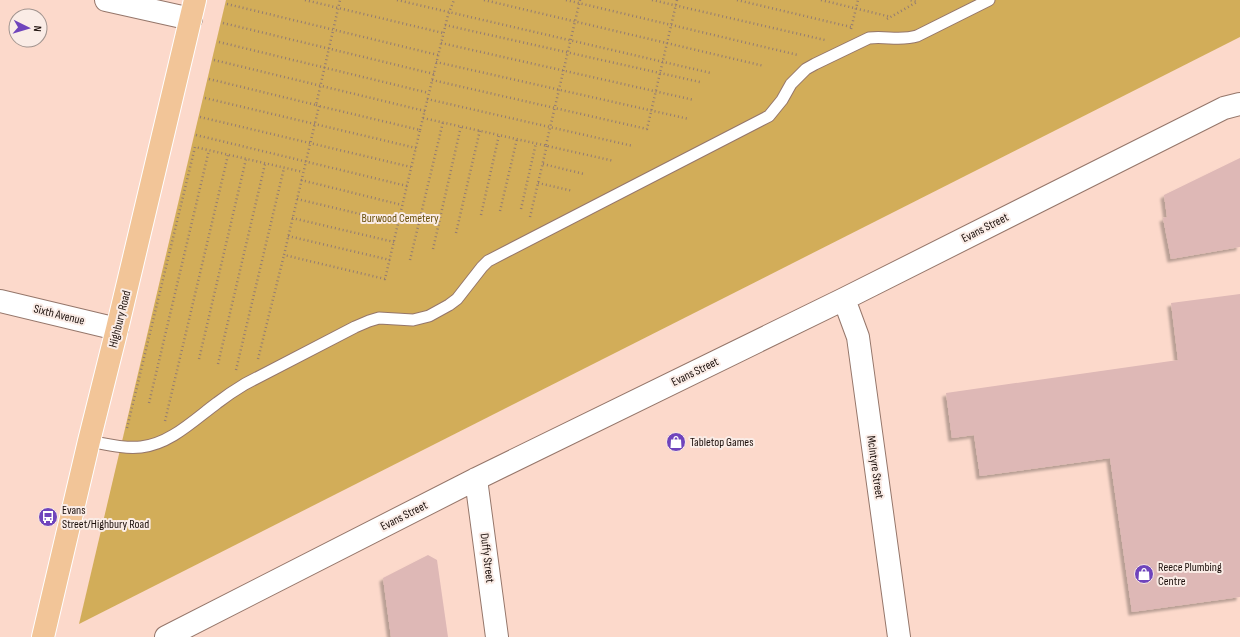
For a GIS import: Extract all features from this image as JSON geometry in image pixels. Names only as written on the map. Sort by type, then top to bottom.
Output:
[{"type":"main road","name":"Highbury Road","points":[[43,637],[193,10]]},
{"type":"street","points":[[106,0],[193,10]]},
{"type":"street","name":"Evans Street","points":[[166,637],[476,479],[844,299],[1234,102]]},
{"type":"street","name":"McIntyre Street","points":[[844,299],[858,337],[898,637]]},
{"type":"street","name":"Sixth Avenue","points":[[0,301],[117,329]]},
{"type":"street","name":"Duffy Street","points":[[476,479],[497,637]]},
{"type":"lane","points":[[89,441],[130,448],[153,445],[182,429],[231,393],[255,379],[369,321],[379,318],[413,320],[429,316],[457,299],[488,261],[769,116],[777,108],[791,84],[806,69],[869,38],[878,37],[908,39],[917,36],[989,0]]},
{"type":"path","points":[[305,0],[443,33]]},
{"type":"path","points":[[255,379],[261,346],[310,143],[340,0]]},
{"type":"path","points":[[397,0],[710,73]]},
{"type":"path","points":[[284,255],[386,279],[443,33],[454,0]]},
{"type":"path","points":[[484,0],[764,66]]},
{"type":"path","points":[[566,0],[822,61]]},
{"type":"path","points":[[652,0],[836,43],[846,48],[858,0]]},
{"type":"path","points":[[432,80],[647,129],[677,0]]},
{"type":"path","points":[[737,0],[851,27]]},
{"type":"path","points":[[821,0],[891,17]]},
{"type":"path","points":[[910,0],[917,2]]},
{"type":"path","points":[[887,18],[921,0]]},
{"type":"path","points":[[530,217],[579,2]]},
{"type":"path","points":[[227,4],[438,55]]},
{"type":"path","points":[[223,23],[434,74]]},
{"type":"path","points":[[445,25],[700,82]]},
{"type":"path","points":[[219,42],[429,92]]},
{"type":"path","points":[[441,43],[694,100]]},
{"type":"path","points":[[214,60],[425,111]]},
{"type":"path","points":[[436,62],[689,119]]},
{"type":"path","points":[[209,79],[420,130]]},
{"type":"path","points":[[205,98],[416,148]]},
{"type":"path","points":[[428,99],[633,146]]},
{"type":"path","points":[[200,117],[411,167]]},
{"type":"path","points":[[423,118],[614,161]]},
{"type":"path","points":[[410,260],[443,122]]},
{"type":"path","points":[[433,250],[461,126]]},
{"type":"path","points":[[456,233],[480,130]]},
{"type":"path","points":[[481,215],[499,134]]},
{"type":"path","points":[[196,135],[407,186]]},
{"type":"path","points":[[500,211],[517,139]]},
{"type":"path","points":[[521,209],[536,143]]},
{"type":"path","points":[[127,428],[195,147],[303,172]]},
{"type":"path","points":[[149,403],[209,150]]},
{"type":"path","points":[[160,442],[228,155]]},
{"type":"path","points":[[199,359],[246,159]]},
{"type":"path","points":[[218,364],[265,164]]},
{"type":"path","points":[[542,164],[584,174]]},
{"type":"path","points":[[231,393],[284,168]]},
{"type":"path","points":[[301,180],[402,205]]},
{"type":"path","points":[[538,183],[573,191]]},
{"type":"path","points":[[297,199],[398,223]]},
{"type":"path","points":[[292,218],[394,242]]},
{"type":"path","points":[[288,236],[390,260]]},
{"type":"green space","name":"Burwood Cemetery","points":[[226,0],[1240,0],[1240,37],[79,624]]},
{"type":"building","points":[[1240,158],[1240,247],[1171,259],[1163,218],[1167,217],[1164,195]]},
{"type":"building","points":[[1240,294],[1240,597],[1132,612],[1110,458],[980,476],[974,435],[952,438],[946,393],[1178,360],[1171,303]]},
{"type":"building","points":[[428,555],[437,560],[448,637],[391,637],[383,578]]},
{"type":"place","name":"Tabletop Games","points":[[676,442]]},
{"type":"place","name":"Evans Street/Highbury Road","points":[[48,517]]},
{"type":"place","name":"Reece Plumbing Centre","points":[[1144,574]]}]
